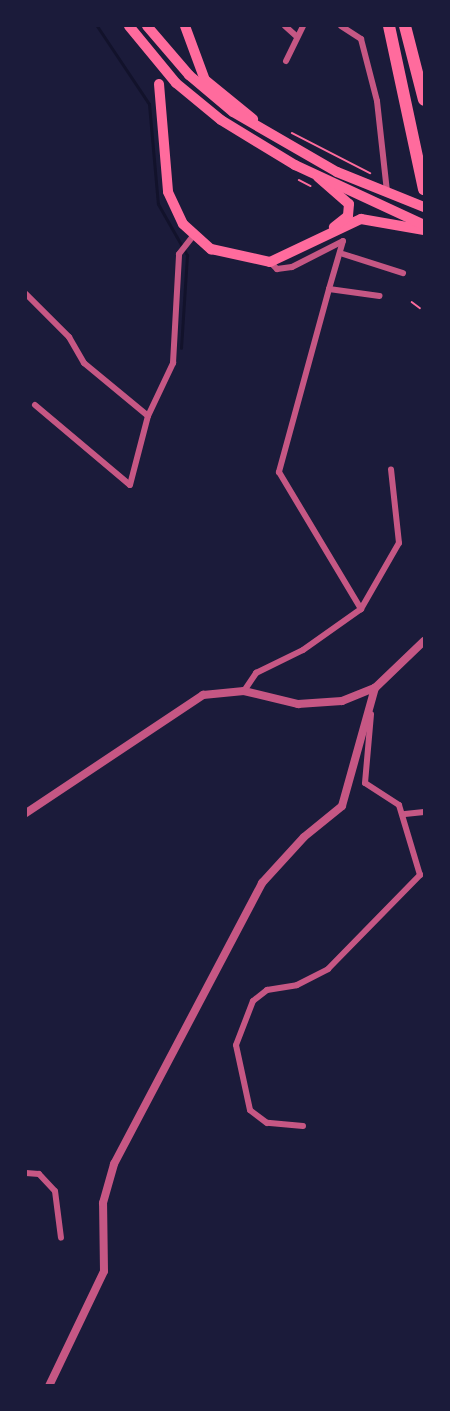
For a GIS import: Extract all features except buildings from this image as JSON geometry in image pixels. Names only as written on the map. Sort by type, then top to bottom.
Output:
[{"type":"highway","points":[[389,26],[424,189]]},
{"type":"highway","points":[[405,26],[424,100]]},
{"type":"main road","points":[[129,26],[196,102],[318,177],[424,225]]},
{"type":"main road","points":[[147,26],[207,91],[293,148],[424,207]]},
{"type":"main road","points":[[185,26],[205,80],[293,148]]},
{"type":"main road","points":[[159,84],[168,192],[190,240],[225,255],[270,262],[373,218],[424,230]]},
{"type":"main road","points":[[318,177],[349,204],[348,216],[324,238]]},
{"type":"street","points":[[285,26],[296,36]]},
{"type":"street","points":[[286,61],[296,36],[303,26]]},
{"type":"street","points":[[342,26],[361,39],[377,101],[387,192]]},
{"type":"street","points":[[35,405],[130,485],[148,416],[173,363],[179,254],[190,240]]},
{"type":"street","points":[[270,262],[277,269],[292,267],[343,241],[343,254],[329,289],[279,472],[361,609]]},
{"type":"street","points":[[343,254],[403,273]]},
{"type":"street","points":[[329,289],[380,296]]},
{"type":"street","points":[[26,294],[69,337],[84,363],[148,416]]},
{"type":"street","points":[[244,691],[256,673],[303,650],[361,609],[399,543],[392,469]]},
{"type":"street","points":[[26,813],[181,706],[203,695],[244,691],[298,704],[342,701],[375,688],[424,641]]},
{"type":"street","points":[[303,1126],[267,1123],[250,1110],[236,1045],[253,1001],[267,990],[297,985],[328,969],[420,875],[405,814],[365,783],[375,688]]},
{"type":"street","points":[[49,1386],[104,1271],[103,1203],[114,1164],[262,884],[304,837],[342,806],[371,714]]},
{"type":"street","points":[[405,814],[424,812]]},
{"type":"street","points":[[26,1173],[39,1174],[56,1191],[61,1238]]},
{"type":"path","points":[[285,134],[347,157],[379,179]]},
{"type":"path","points":[[412,302],[420,308]]},
{"type":"waterway","points":[[97,26],[149,104],[158,204],[187,255],[181,348]]}]
